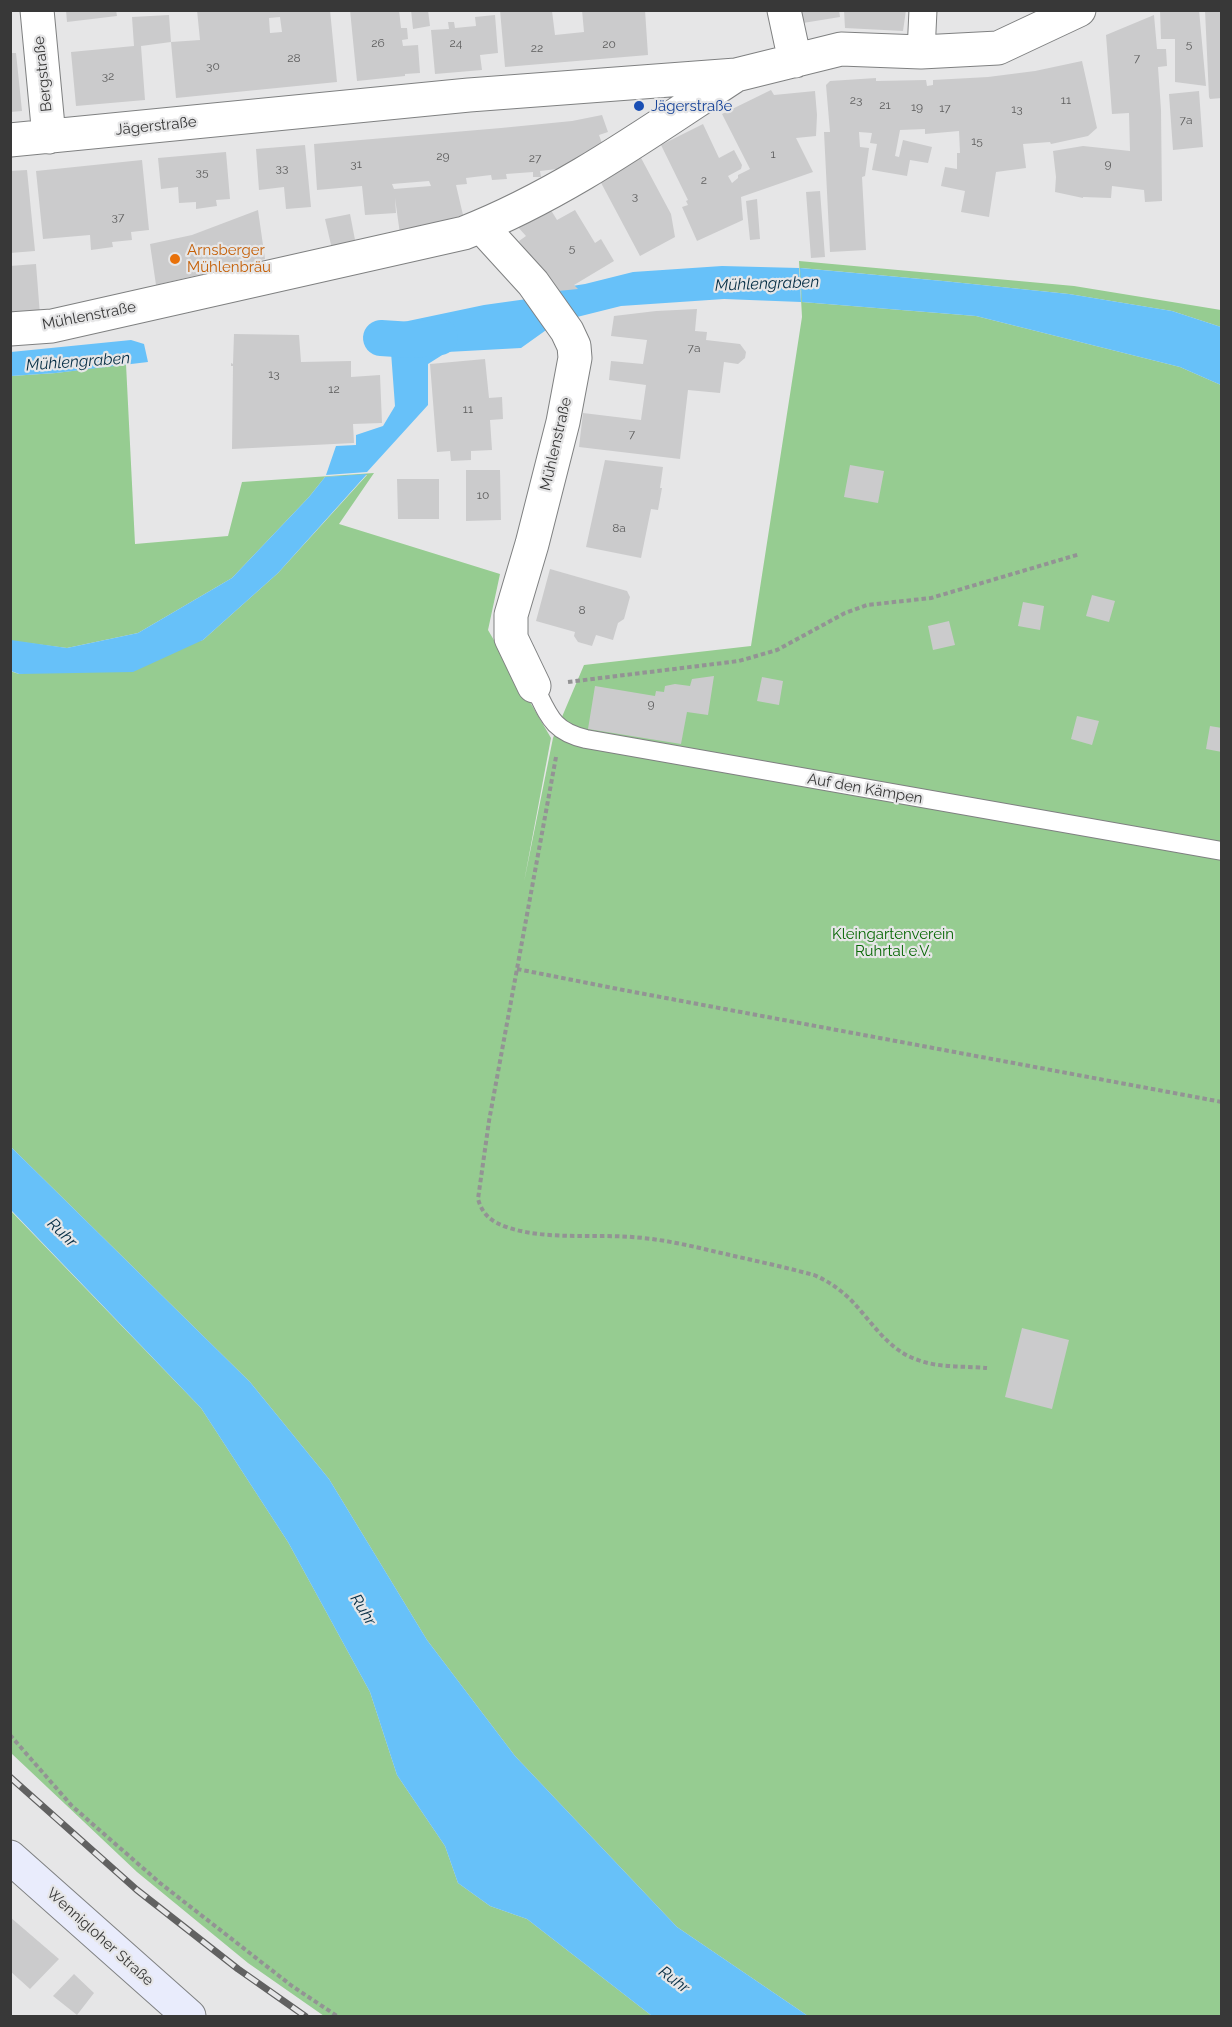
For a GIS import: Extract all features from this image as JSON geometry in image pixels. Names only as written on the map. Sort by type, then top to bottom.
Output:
[{"type":"main road","name":"Wennigloher Straße","points":[[10,1857],[189,2016]]},
{"type":"street","name":"Bergstraße","points":[[36,10],[49,137]]},
{"type":"street","points":[[784,10],[795,61]]},
{"type":"street","points":[[921,52],[923,10]]},
{"type":"street","name":"Jägerstraße","points":[[10,140],[469,95],[736,75],[841,49],[921,52],[998,48],[1079,10]]},
{"type":"street","name":"Mühlenstraße","points":[[10,329],[52,326],[443,238],[481,226],[508,215],[615,155],[736,75]]},
{"type":"street","name":"Mühlenstraße","points":[[481,226],[533,283],[567,331],[574,346],[575,358],[563,422],[532,544],[511,615],[511,638],[534,686]]},
{"type":"lane","points":[[534,686],[550,717],[561,730]]},
{"type":"lane","name":"Auf den Kämpen","points":[[561,730],[569,735],[586,739],[1221,851]]},
{"type":"path","points":[[534,686],[739,661],[777,650],[845,613],[867,606],[931,598],[1080,554]]},
{"type":"path","points":[[561,730],[489,1122],[478,1199],[481,1210],[488,1218],[510,1228],[542,1234],[631,1237],[675,1243],[814,1275],[833,1284],[850,1299],[887,1341],[917,1360],[935,1364],[987,1368]]},
{"type":"path","points":[[517,969],[1221,1102]]},
{"type":"path","points":[[10,1735],[72,1806],[160,1883],[292,1986],[337,2016]]},
{"type":"green space","name":"Kleingartenverein Ruhrtal e.V.","points":[[799,261],[1074,286],[1221,310],[1221,327],[1172,311],[1069,294],[801,268],[802,302],[976,316],[1180,367],[1221,385],[1221,2016],[808,2016],[677,1927],[515,1756],[427,1640],[329,1479],[250,1382],[11,1147],[10,671],[19,674],[203,640],[278,573],[367,475],[325,477],[232,578],[138,633],[67,648],[12,641],[11,376],[126,364],[135,544],[228,536],[242,482],[374,473],[339,524],[500,574],[488,630],[551,738],[524,882],[553,738],[584,665],[751,646],[802,317]]},
{"type":"green space","points":[[10,1210],[201,1408],[288,1542],[370,1692],[397,1775],[445,1846],[458,1883],[490,1906],[527,1919],[652,2016],[324,2016],[248,1963],[137,1872],[11,1753]]},
{"type":"water","points":[[722,266],[799,268],[801,302],[724,299],[621,306],[565,320],[553,289],[633,272]]},
{"type":"water","points":[[800,268],[1069,294],[1172,311],[1221,327],[1221,385],[1180,367],[976,316],[802,302]]},
{"type":"water","points":[[527,299],[556,323],[521,348],[447,352],[428,364],[428,405],[367,472],[326,475],[336,446],[356,445],[356,435],[383,426],[395,406],[389,325],[484,305]]},
{"type":"water","points":[[131,340],[144,344],[148,362],[11,376],[11,352]]},
{"type":"water","points":[[367,474],[278,573],[203,640],[133,672],[19,674],[11,671],[11,640],[67,648],[138,633],[232,578],[325,477]]},
{"type":"water","name":"Ruhr","points":[[11,1147],[250,1382],[329,1479],[427,1640],[515,1756],[677,1927],[808,2016],[652,2016],[527,1919],[490,1906],[458,1883],[445,1846],[397,1775],[370,1692],[288,1542],[201,1408],[11,1210]]},
{"type":"building","points":[[66,10],[116,10],[117,16],[67,22]]},
{"type":"building","points":[[197,10],[330,10],[337,82],[176,98],[171,42],[200,40]],"holes":[[[280,17],[282,32],[270,33],[269,18]]]},
{"type":"building","points":[[350,10],[399,10],[401,28],[407,28],[408,39],[402,40],[403,46],[418,45],[420,73],[357,81]]},
{"type":"building","points":[[411,10],[428,10],[430,26],[413,29]]},
{"type":"building","points":[[500,10],[552,11],[555,35],[584,32],[582,10],[645,10],[648,55],[505,67]]},
{"type":"building","points":[[800,10],[839,10],[840,17],[803,23]]},
{"type":"building","points":[[844,10],[906,10],[903,31],[845,28]]},
{"type":"building","points":[[1160,10],[1199,10],[1206,86],[1175,82],[1175,39],[1161,39]]},
{"type":"building","points":[[1205,10],[1222,10],[1222,98],[1210,99],[1209,97]]},
{"type":"building","points":[[169,15],[171,42],[141,46],[145,100],[76,106],[71,52],[134,46],[132,17]]},
{"type":"building","points":[[495,15],[498,53],[480,55],[482,70],[435,74],[431,30],[449,29],[448,22],[454,22],[455,28],[476,26],[475,17]]},
{"type":"building","points":[[1154,15],[1157,49],[1166,49],[1167,66],[1158,67],[1162,201],[1145,202],[1144,190],[1112,186],[1111,198],[1083,198],[1055,192],[1053,151],[1083,146],[1130,151],[1129,113],[1112,114],[1106,35]]},
{"type":"building","points":[[10,53],[16,53],[22,111],[10,112]]},
{"type":"building","points":[[1082,61],[1097,128],[1088,136],[1051,144],[1050,142],[1023,144],[1026,168],[996,172],[989,217],[961,212],[965,191],[941,186],[945,167],[957,169],[957,153],[960,153],[959,131],[925,134],[925,129],[900,130],[895,156],[899,157],[903,140],[932,147],[928,163],[910,160],[907,176],[872,170],[877,144],[870,143],[872,133],[859,132],[860,147],[869,148],[865,176],[862,177],[866,250],[830,252],[824,132],[830,132],[826,85],[830,81],[876,78],[876,81],[926,80],[927,86],[933,85],[933,80],[988,77],[1035,71]]},
{"type":"building","points":[[771,90],[774,95],[815,91],[816,136],[796,138],[813,172],[741,197],[743,220],[697,241],[682,207],[688,205],[686,201],[688,200],[661,145],[703,124],[719,158],[734,150],[742,165],[741,169],[728,176],[732,183],[738,175],[750,169],[722,114]]},
{"type":"building","points":[[1199,91],[1203,147],[1173,150],[1169,94]]},
{"type":"building","points":[[602,115],[608,132],[599,135],[603,146],[557,169],[540,171],[541,177],[533,177],[533,172],[506,174],[507,179],[492,180],[491,175],[466,178],[467,184],[456,185],[463,215],[400,234],[395,198],[396,213],[365,215],[362,186],[317,190],[314,144],[572,121]],"holes":[[[429,181],[431,186],[394,189],[392,184]]]},
{"type":"building","points":[[305,145],[311,207],[286,209],[284,187],[259,190],[256,149]]},
{"type":"building","points":[[226,152],[230,199],[216,200],[217,206],[196,209],[196,202],[179,203],[178,187],[161,189],[158,158]]},
{"type":"building","points":[[640,156],[671,214],[675,237],[640,256],[599,179]]},
{"type":"building","points":[[142,160],[149,230],[131,232],[132,240],[112,242],[113,247],[91,250],[90,235],[43,239],[36,171]]},
{"type":"building","points":[[27,170],[35,251],[10,253],[10,171]]},
{"type":"building","points":[[820,191],[825,257],[811,258],[806,192]]},
{"type":"building","points":[[757,199],[760,239],[750,240],[746,201]]},
{"type":"building","points":[[549,207],[557,220],[575,210],[595,243],[601,239],[614,261],[574,285],[578,289],[558,291],[535,260],[533,262],[519,241],[526,236],[517,226]]},
{"type":"building","points":[[258,210],[265,259],[156,285],[150,244],[192,235]]},
{"type":"building","points":[[350,214],[356,245],[332,249],[325,219]]},
{"type":"building","points":[[36,264],[40,315],[10,318],[10,266]]},
{"type":"building","points":[[697,309],[695,331],[707,332],[706,340],[740,344],[746,352],[745,358],[738,364],[724,362],[720,393],[688,390],[680,459],[579,447],[583,413],[641,420],[646,385],[609,380],[611,361],[643,364],[647,340],[611,336],[614,316]]},
{"type":"building","points":[[234,334],[299,335],[301,362],[351,361],[351,377],[380,375],[382,423],[353,424],[354,443],[232,449],[233,366],[231,363],[233,364]]},
{"type":"building","points":[[485,359],[489,398],[502,397],[503,419],[490,420],[492,450],[471,451],[471,460],[451,461],[450,451],[437,452],[430,364]]},
{"type":"building","points":[[605,460],[663,467],[658,510],[651,509],[641,558],[586,547]]},
{"type":"building","points":[[850,465],[884,471],[878,503],[844,497]]},
{"type":"building","points":[[466,470],[500,470],[501,520],[466,521]]},
{"type":"building","points":[[397,479],[439,479],[439,519],[398,519]]},
{"type":"building","points":[[550,569],[627,591],[630,597],[624,619],[618,623],[613,640],[596,635],[592,646],[578,642],[574,636],[575,632],[536,621]]},
{"type":"building","points":[[1092,595],[1115,601],[1109,622],[1086,616]]},
{"type":"building","points":[[1023,602],[1044,606],[1040,630],[1018,626]]},
{"type":"building","points":[[949,621],[955,645],[933,650],[928,626]]},
{"type":"building","points":[[714,676],[708,715],[687,712],[681,744],[588,729],[595,686],[655,696],[656,691],[664,692],[665,686],[675,684],[690,686],[692,679]]},
{"type":"building","points":[[762,677],[783,681],[779,705],[757,701]]},
{"type":"building","points":[[1077,716],[1099,721],[1092,745],[1071,739]]},
{"type":"building","points":[[1210,726],[1222,728],[1222,752],[1206,749]]},
{"type":"building","points":[[1022,1328],[1069,1340],[1052,1409],[1005,1397]]},
{"type":"building","points":[[10,1917],[59,1959],[30,1989],[10,1971]]},
{"type":"building","points":[[74,1974],[94,1993],[77,2015],[53,1996]]},
{"type":"waterway","name":"Mühlengraben","points":[[381,338],[412,340],[440,337]]},
{"type":"railway","points":[[10,1777],[137,1890],[238,1969],[305,2016]]},
{"type":"place","name":"Jägerstraße","points":[[639,106]]},
{"type":"place","name":"Arnsberger Mühlenbräu","points":[[175,259]]}]
